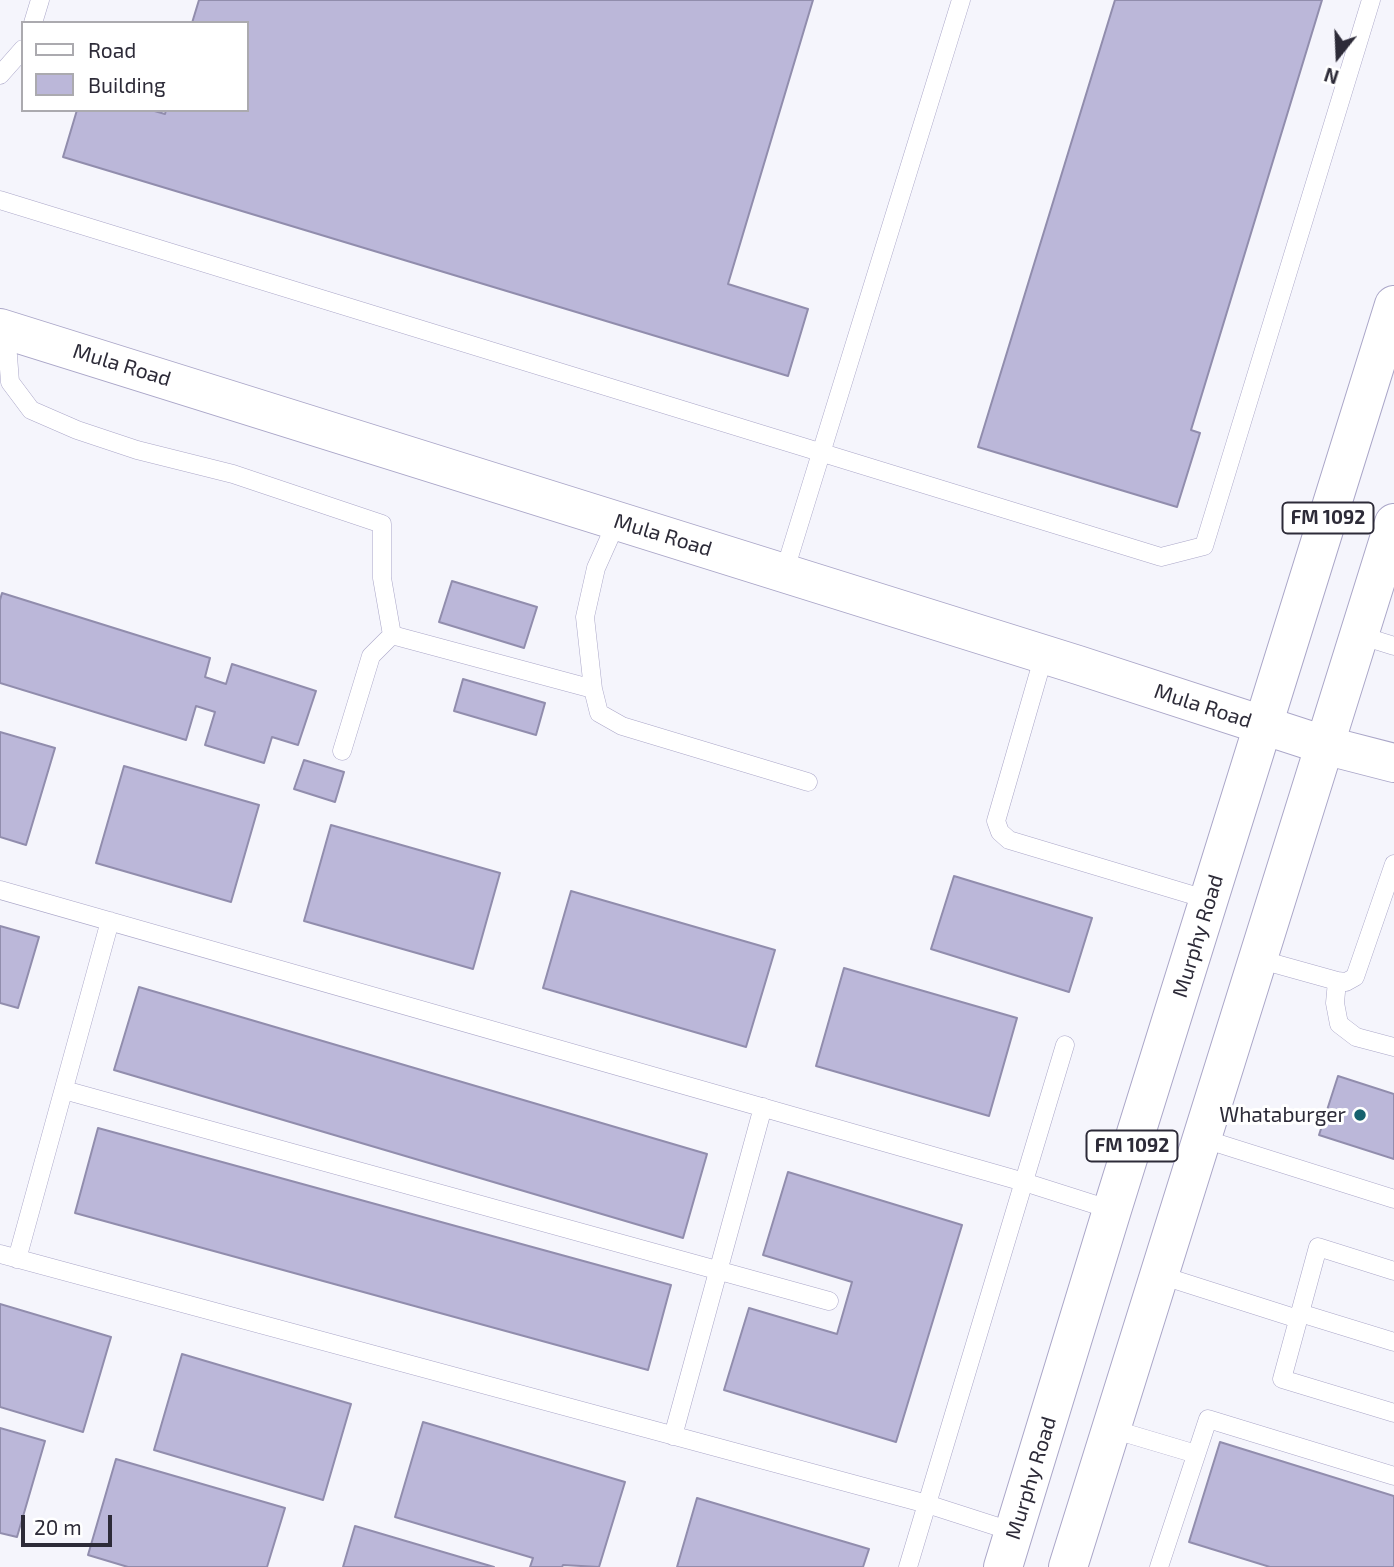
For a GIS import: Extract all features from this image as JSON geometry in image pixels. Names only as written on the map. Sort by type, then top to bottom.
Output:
[{"type":"main road","name":"Murphy Road","points":[[1009,1550],[1394,305]]},
{"type":"main road","name":"Mula Road","points":[[3,329],[1044,655],[1324,746],[1394,763]]},
{"type":"main road","name":"FM 1092","points":[[1068,1567],[1324,746],[1377,640],[1394,523]]},
{"type":"lane","points":[[34,21],[40,0]]},
{"type":"lane","points":[[784,573],[961,0]]},
{"type":"lane","points":[[0,200],[1161,557],[1204,546],[1371,0]]},
{"type":"lane","points":[[0,75],[21,51]]},
{"type":"lane","points":[[3,329],[10,382],[32,410],[77,430],[137,450],[233,474],[382,524],[382,578],[392,635]]},
{"type":"lane","points":[[618,521],[596,568],[585,617],[593,689],[599,713],[622,726],[808,782]]},
{"type":"lane","points":[[392,635],[593,689]]},
{"type":"lane","points":[[342,751],[371,656],[392,635]]},
{"type":"lane","points":[[1044,655],[996,821],[1000,832],[1009,840],[1209,900]]},
{"type":"lane","points":[[1258,959],[1337,981],[1346,982],[1355,977],[1394,864]]},
{"type":"lane","points":[[0,890],[1024,1182],[1112,1210]]},
{"type":"lane","points":[[110,921],[64,1090],[9,1256],[928,1504],[1009,1550]]},
{"type":"lane","points":[[1337,981],[1335,1003],[1339,1024],[1356,1037],[1394,1047]]},
{"type":"lane","points":[[908,1567],[1065,1045]]},
{"type":"lane","points":[[64,1090],[829,1300]]},
{"type":"lane","points":[[673,1436],[763,1107]]},
{"type":"lane","points":[[1201,1138],[1394,1199]]},
{"type":"lane","points":[[1394,1271],[1318,1247],[1282,1378],[1394,1413]]},
{"type":"lane","points":[[1160,1275],[1394,1342]]},
{"type":"lane","points":[[1159,1567],[1208,1419],[1394,1476]]},
{"type":"lane","points":[[1112,1429],[1196,1454]]},
{"type":"building","points":[[199,0],[813,0],[728,284],[808,309],[788,376],[63,157],[76,112],[248,112],[248,21],[193,21]]},
{"type":"building","points":[[1115,0],[1322,0],[1191,430],[1200,433],[1177,507],[978,447]]},
{"type":"building","points":[[452,581],[537,607],[524,648],[439,622]]},
{"type":"building","points":[[2,593],[210,658],[205,677],[226,684],[232,664],[316,691],[298,745],[272,737],[264,763],[205,745],[215,712],[196,706],[186,740],[0,683]]},
{"type":"building","points":[[463,679],[545,703],[536,735],[454,711]]},
{"type":"building","points":[[0,732],[55,748],[26,845],[0,837]]},
{"type":"building","points":[[304,760],[344,772],[335,802],[294,789]]},
{"type":"building","points":[[124,766],[259,805],[231,902],[96,863]]},
{"type":"building","points":[[331,825],[500,873],[473,969],[304,921]]},
{"type":"building","points":[[954,876],[1092,918],[1069,992],[931,949]]},
{"type":"building","points":[[571,891],[775,950],[746,1047],[543,988]]},
{"type":"building","points":[[0,926],[39,937],[18,1008],[0,1003]]},
{"type":"building","points":[[844,968],[1017,1018],[989,1116],[816,1066]]},
{"type":"building","points":[[139,987],[707,1154],[683,1238],[114,1070]]},
{"type":"building","name":"Whataburger","points":[[1338,1076],[1394,1094],[1394,1159],[1319,1135]]},
{"type":"building","points":[[98,1128],[671,1285],[648,1370],[75,1213]]},
{"type":"building","points":[[788,1172],[962,1225],[896,1442],[724,1390],[749,1308],[837,1334],[852,1282],[763,1255]]},
{"type":"building","points":[[0,1304],[111,1337],[83,1432],[0,1407]]},
{"type":"building","points":[[182,1354],[351,1404],[323,1500],[154,1450]]},
{"type":"building","points":[[423,1422],[625,1482],[599,1567],[530,1567],[533,1558],[395,1517]]},
{"type":"building","points":[[0,1428],[45,1441],[17,1537],[0,1533]]},
{"type":"building","points":[[1220,1442],[1394,1496],[1394,1567],[1270,1567],[1189,1542]]},
{"type":"building","points":[[116,1459],[285,1508],[267,1567],[128,1567],[88,1555]]},
{"type":"building","points":[[697,1498],[869,1549],[863,1567],[677,1567]]},
{"type":"building","points":[[355,1526],[494,1567],[343,1567]]},
{"type":"place","name":"Whataburger","points":[[1360,1115]]}]
